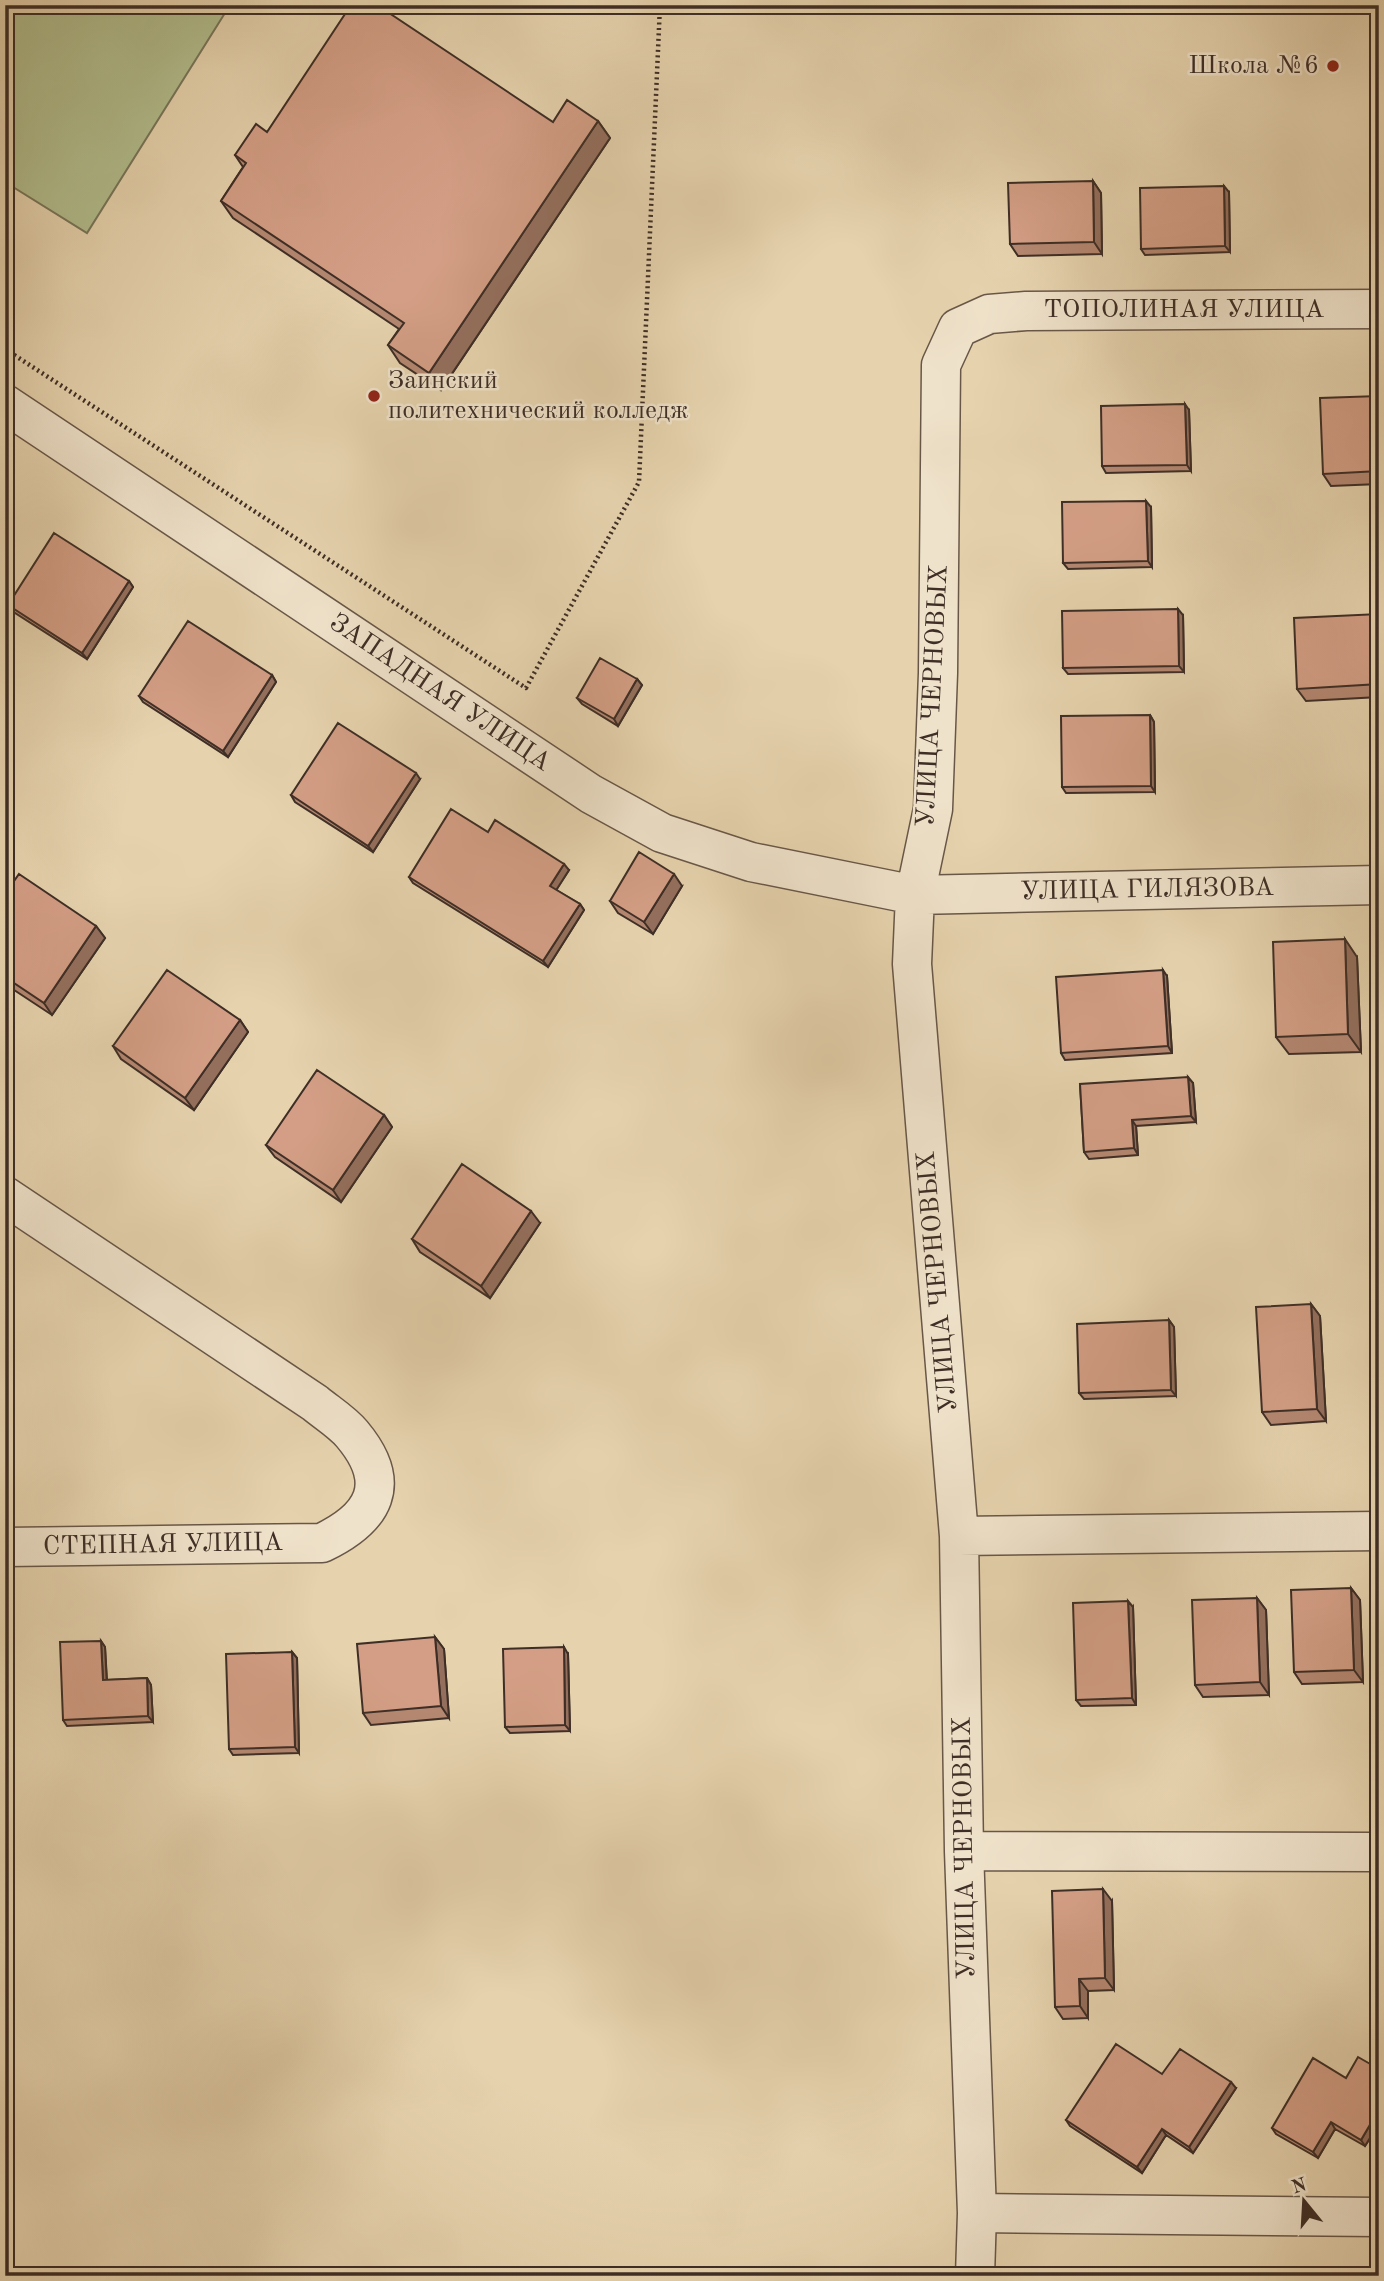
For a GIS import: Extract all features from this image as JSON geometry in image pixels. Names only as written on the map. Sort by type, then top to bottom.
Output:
[{"type":"street","name":"ТОПОЛИНАЯ УЛИЦА","points":[[989,314],[1026,311],[1379,309]]},
{"type":"street","name":"УЛИЦА ЧЕРНОВЫХ","points":[[975,2276],[977,2213],[964,1851],[959,1536],[912,964],[915,895],[933,809],[938,673],[941,365],[958,328],[989,314]]},
{"type":"street","name":"ЗАПАДНАЯ УЛИЦА","points":[[5,404],[591,794],[662,833],[751,862],[915,895]]},
{"type":"street","name":"УЛИЦА ГИЛЯЗОВА","points":[[915,895],[1379,885]]},
{"type":"street","name":"СТЕПНАЯ УЛИЦА","points":[[5,1196],[314,1403],[350,1432],[365,1452],[374,1476],[373,1500],[361,1519],[343,1533],[322,1543],[5,1547]]},
{"type":"street","points":[[959,1536],[1379,1531]]},
{"type":"street","points":[[964,1851],[1379,1852]]},
{"type":"street","points":[[977,2213],[1379,2217]]},
{"type":"path","points":[[5,349],[526,688],[639,482],[660,5]]},
{"type":"green space","points":[[5,5],[230,5],[87,233],[5,182]]},
{"type":"building","points":[[351,5],[377,5],[553,122],[567,100],[598,121],[429,373],[388,345],[404,323],[221,201],[246,163],[235,155],[256,124],[267,132]]},
{"type":"building","points":[[1093,181],[1094,242],[1010,244],[1008,183]]},
{"type":"building","points":[[1224,186],[1225,246],[1141,249],[1140,188]]},
{"type":"building","points":[[1379,396],[1379,471],[1323,474],[1320,398]]},
{"type":"building","points":[[1185,404],[1187,465],[1102,466],[1101,406]]},
{"type":"building","points":[[1146,501],[1148,561],[1063,563],[1062,502]]},
{"type":"building","points":[[54,533],[129,581],[82,653],[8,605]]},
{"type":"building","points":[[1178,609],[1179,666],[1063,668],[1062,611]]},
{"type":"building","points":[[1379,614],[1379,684],[1297,689],[1294,618]]},
{"type":"building","points":[[188,621],[272,675],[223,751],[139,696]]},
{"type":"building","points":[[600,658],[637,679],[614,719],[577,698]]},
{"type":"building","points":[[1150,715],[1151,786],[1062,787],[1061,716]]},
{"type":"building","points":[[338,723],[416,773],[368,846],[291,795]]},
{"type":"building","points":[[451,809],[488,832],[495,820],[564,864],[550,886],[580,904],[543,961],[409,877]]},
{"type":"building","points":[[639,852],[674,874],[644,922],[610,901]]},
{"type":"building","points":[[19,874],[96,926],[44,1003],[5,977],[5,894]]},
{"type":"building","points":[[1345,939],[1348,1034],[1276,1037],[1273,942]]},
{"type":"building","points":[[1375,951],[1379,951],[1379,1046],[1378,1046]]},
{"type":"building","points":[[167,970],[240,1020],[185,1098],[113,1046]]},
{"type":"building","points":[[1163,970],[1168,1046],[1061,1053],[1056,977]]},
{"type":"building","points":[[317,1070],[384,1115],[333,1190],[266,1145]]},
{"type":"building","points":[[1188,1077],[1191,1116],[1132,1120],[1134,1148],[1084,1152],[1080,1084]]},
{"type":"building","points":[[462,1164],[531,1211],[481,1286],[412,1239]]},
{"type":"building","points":[[1311,1304],[1317,1409],[1262,1412],[1256,1307]]},
{"type":"building","points":[[1169,1320],[1171,1390],[1079,1393],[1077,1324]]},
{"type":"building","points":[[1351,1588],[1354,1670],[1294,1672],[1291,1590]]},
{"type":"building","points":[[1257,1598],[1260,1682],[1195,1685],[1192,1600]]},
{"type":"building","points":[[1128,1601],[1132,1698],[1076,1700],[1073,1603]]},
{"type":"building","points":[[435,1637],[441,1706],[363,1713],[357,1644]]},
{"type":"building","points":[[101,1641],[103,1680],[147,1678],[148,1716],[63,1720],[60,1642]]},
{"type":"building","points":[[564,1647],[565,1725],[505,1727],[503,1649]]},
{"type":"building","points":[[292,1652],[295,1747],[229,1749],[226,1654]]},
{"type":"building","points":[[1103,1889],[1105,1978],[1079,1979],[1080,2006],[1055,2007],[1052,1891]]},
{"type":"building","points":[[1116,2044],[1162,2074],[1180,2049],[1231,2082],[1189,2147],[1162,2129],[1137,2167],[1066,2120]]},
{"type":"building","points":[[1358,2057],[1379,2069],[1379,2121],[1374,2118],[1361,2140],[1331,2122],[1313,2152],[1272,2128],[1313,2058],[1346,2078]]},
{"type":"place","name":"Школа №6","points":[[1333,66]]},
{"type":"place","name":"Заинский политехнический колледж","points":[[374,396]]}]
